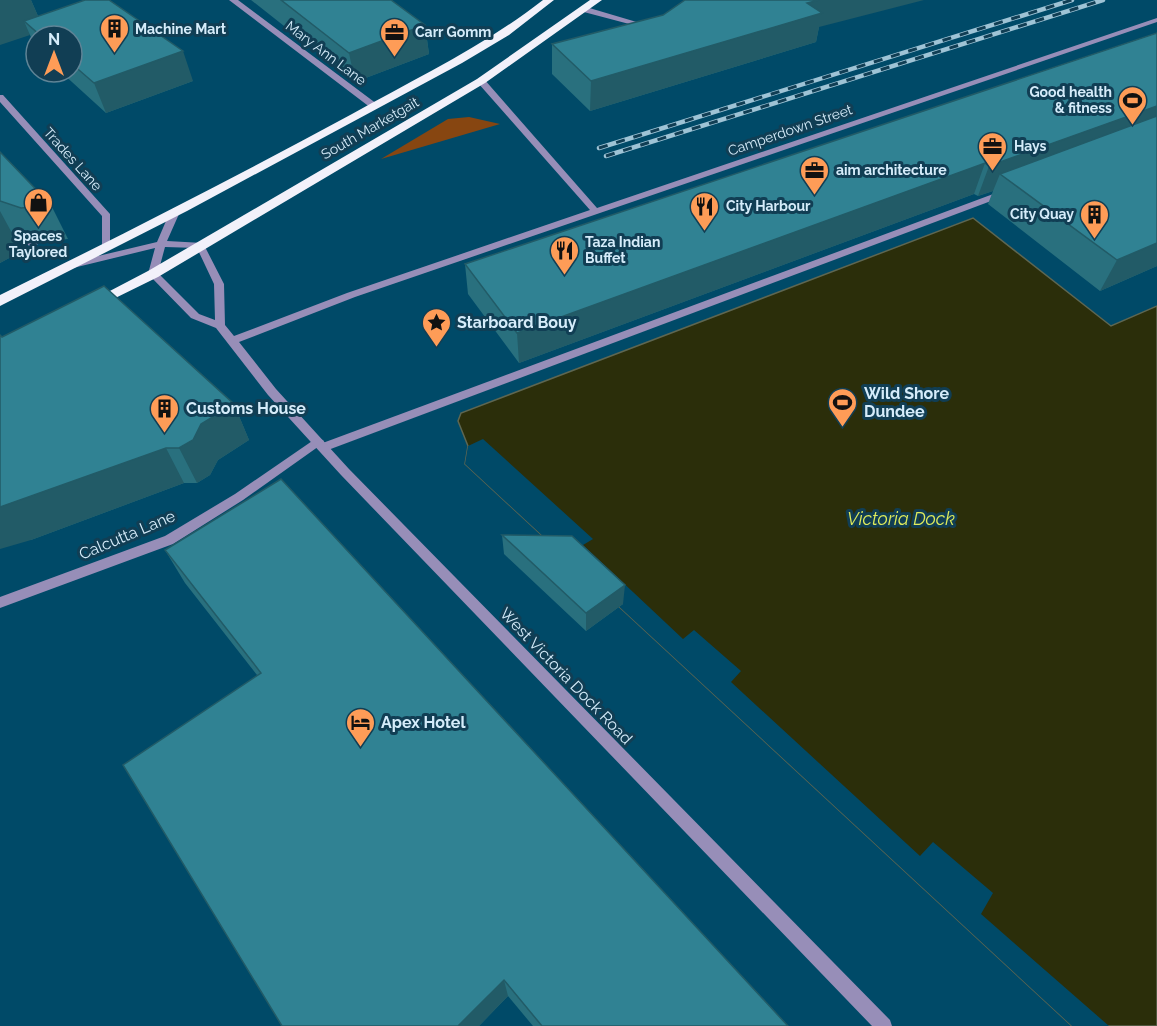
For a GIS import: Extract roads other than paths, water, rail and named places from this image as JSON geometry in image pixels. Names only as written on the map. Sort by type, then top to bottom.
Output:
[{"type":"highway","name":"South Marketgait","points":[[82,310],[153,274],[481,81],[540,42],[597,0]]},
{"type":"highway","name":"South Marketgait","points":[[0,301],[174,214],[374,106],[519,25],[545,3]]},
{"type":"street","name":"Mary Ann Lane","points":[[233,0],[374,106]]},
{"type":"street","points":[[583,9],[636,23]]},
{"type":"street","name":"Camperdown Street","points":[[596,212],[1157,20]]},
{"type":"street","points":[[232,341],[351,294],[596,212],[481,81]]},
{"type":"street","name":"Trades Lane","points":[[0,97],[107,216],[107,247]]},
{"type":"street","name":"Calcutta Lane","points":[[0,603],[169,540],[321,444],[1012,190]]},
{"type":"street","points":[[153,274],[161,244],[174,214]]},
{"type":"street","points":[[0,232],[33,244]]},
{"type":"street","points":[[71,265],[161,244],[200,246],[219,284],[219,326]]},
{"type":"street","name":"West Victoria Dock Road","points":[[153,274],[195,316],[219,326],[273,392],[378,506],[884,1026]]},
{"type":"water","name":"Victoria Dock","points":[[973,218],[1111,326],[1157,306],[1157,1026],[1072,1026],[465,464],[468,446],[458,421],[461,413]]},
{"type":"railway","points":[[599,148],[1072,0]]},
{"type":"railway","points":[[606,156],[1103,0]]},
{"type":"place","name":"Machine Mart","points":[[114,54]]},
{"type":"place","name":"Carr Gomm","points":[[394,58]]},
{"type":"place","name":"Good health & fitness","points":[[1133,126]]},
{"type":"place","name":"Hays","points":[[993,172]]},
{"type":"place","name":"aim architecture","points":[[815,196]]},
{"type":"place","name":"Spaces Taylored","points":[[38,228]]},
{"type":"place","name":"City Harbour","points":[[705,232]]},
{"type":"place","name":"City Quay","points":[[1095,240]]},
{"type":"place","name":"Taza Indian Buffet","points":[[564,276]]},
{"type":"place","name":"Starboard Bouy","points":[[436,348]]},
{"type":"place","name":"Wild Shore Dundee","points":[[843,428]]},
{"type":"place","name":"Customs House","points":[[165,434]]},
{"type":"place","name":"Apex Hotel","points":[[360,748]]}]
